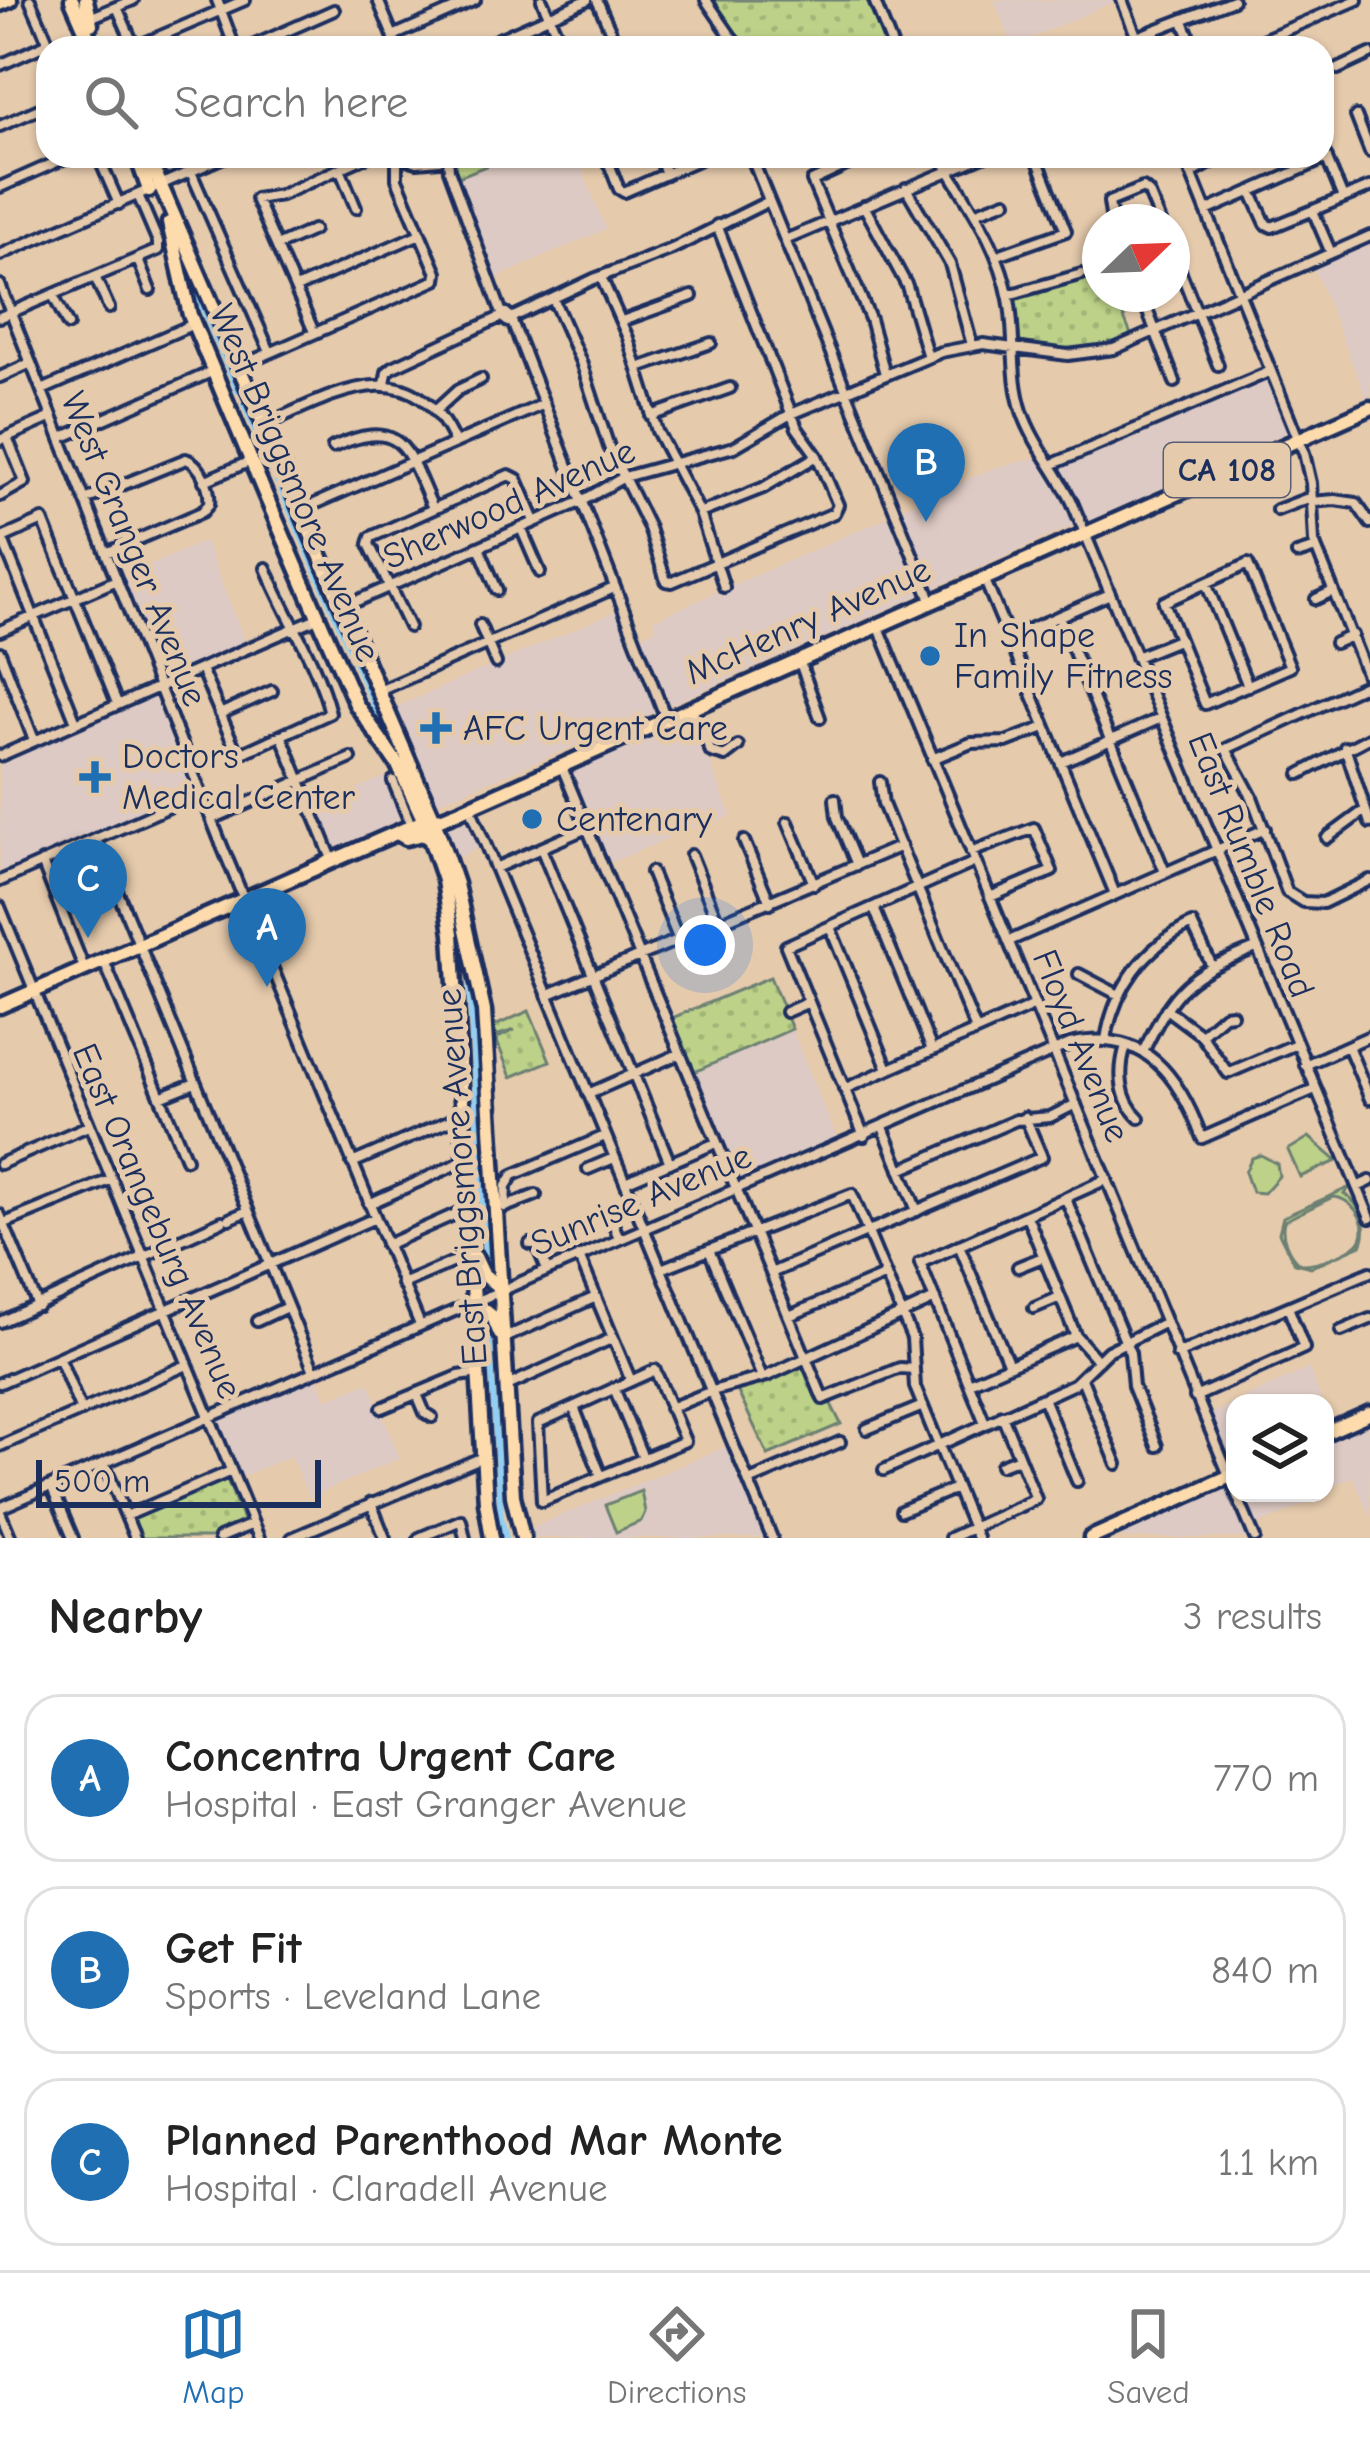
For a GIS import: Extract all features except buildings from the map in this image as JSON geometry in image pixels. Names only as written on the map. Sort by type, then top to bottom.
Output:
[{"type":"main road","points":[[0,4],[10,0]]},
{"type":"main road","points":[[79,0],[94,20],[96,36]]},
{"type":"main road","points":[[79,0],[92,36]]},
{"type":"main road","name":"West Briggsmore Avenue","points":[[145,168],[151,190],[262,425],[379,691],[423,821]]},
{"type":"main road","name":"West Briggsmore Avenue","points":[[151,190],[172,233],[190,315],[265,494],[356,704],[398,765],[423,821]]},
{"type":"main road","name":"McHenry Avenue","points":[[423,821],[470,806],[1370,408]]},
{"type":"main road","name":"McHenry Avenue","points":[[0,1006],[656,715],[665,716]]},
{"type":"main road","name":"East Briggsmore Avenue","points":[[423,821],[443,880],[452,934],[483,1457],[492,1538]]},
{"type":"main road","name":"East Briggsmore Avenue","points":[[423,821],[456,884],[484,1011],[513,1496],[523,1538]]},
{"type":"main road","points":[[397,833],[406,838],[423,834],[431,840]]},
{"type":"main road","points":[[470,1232],[478,1264],[502,1290]]},
{"type":"main road","points":[[474,1301],[498,1327],[506,1364]]},
{"type":"main road","points":[[1334,1429],[1370,1413]]},
{"type":"main road","points":[[1094,1537],[1226,1486]]},
{"type":"street","points":[[30,0],[46,36]]},
{"type":"street","points":[[94,20],[134,0]]},
{"type":"street","points":[[217,0],[231,36]]},
{"type":"street","points":[[162,36],[245,0]]},
{"type":"street","points":[[378,0],[393,36],[475,0]]},
{"type":"street","points":[[542,0],[558,36]]},
{"type":"street","points":[[515,36],[587,0]]},
{"type":"street","points":[[598,0],[613,36]]},
{"type":"street","points":[[706,0],[731,36]]},
{"type":"street","points":[[874,0],[888,36]]},
{"type":"street","points":[[1122,0],[1137,36]]},
{"type":"street","points":[[1140,36],[1233,0]]},
{"type":"street","points":[[1317,0],[1322,12]]},
{"type":"street","points":[[1269,36],[1357,0]]},
{"type":"street","points":[[117,7],[130,36]]},
{"type":"street","points":[[286,36],[334,10]]},
{"type":"street","points":[[1183,22],[1189,36]]},
{"type":"street","points":[[0,65],[36,51]]},
{"type":"street","points":[[1338,69],[1370,55]]},
{"type":"street","points":[[0,127],[36,110]]},
{"type":"street","points":[[1356,116],[1370,152]]},
{"type":"street","points":[[0,187],[43,168]]},
{"type":"street","points":[[103,168],[119,204]]},
{"type":"street","points":[[0,255],[151,190],[183,168]]},
{"type":"street","points":[[188,168],[271,352]]},
{"type":"street","points":[[314,332],[256,199],[281,195],[344,168]]},
{"type":"street","points":[[247,363],[437,278],[397,179],[397,168]]},
{"type":"street","points":[[444,168],[665,716]]},
{"type":"street","points":[[612,168],[622,192],[680,168]]},
{"type":"street","points":[[664,168],[666,174]]},
{"type":"street","points":[[756,168],[931,600]]},
{"type":"street","points":[[841,168],[812,182],[870,320],[885,374]]},
{"type":"street","points":[[785,241],[953,168]]},
{"type":"street","points":[[998,255],[1066,231],[1041,168]]},
{"type":"street","points":[[1189,168],[1308,464],[1316,548],[1366,659],[1370,683],[1226,749],[1264,829],[1283,886],[1299,901],[1317,904],[1370,880]]},
{"type":"street","points":[[1191,174],[1202,168]]},
{"type":"street","points":[[1206,211],[1304,168]]},
{"type":"street","points":[[1331,168],[1343,198]]},
{"type":"street","points":[[340,170],[356,208]]},
{"type":"street","name":"East Rumble Road","points":[[948,170],[977,212],[998,255],[1008,295],[1022,410],[1084,533],[1370,1218]]},
{"type":"street","points":[[1251,191],[1269,226],[1370,187]]},
{"type":"street","points":[[906,188],[950,264],[972,345]]},
{"type":"street","points":[[1109,204],[1143,188],[1151,204]]},
{"type":"street","points":[[0,316],[155,252],[159,246],[151,190]]},
{"type":"street","points":[[385,384],[387,372],[394,367],[672,250],[769,201]]},
{"type":"street","points":[[977,212],[1006,201]]},
{"type":"street","points":[[864,206],[907,286],[928,356]]},
{"type":"street","points":[[1312,212],[1331,253]]},
{"type":"street","points":[[554,302],[624,477],[650,528],[668,582],[837,510],[817,456],[792,414],[717,225]]},
{"type":"street","points":[[277,246],[313,230]]},
{"type":"street","points":[[296,288],[420,234]]},
{"type":"street","name":"Sherwood Avenue","points":[[343,607],[580,502],[624,477],[734,447],[792,414],[928,356],[972,345],[1080,355],[1114,349],[1370,236]]},
{"type":"street","points":[[138,260],[150,290]]},
{"type":"street","points":[[1008,295],[1082,274]]},
{"type":"street","points":[[601,277],[622,321],[651,416],[700,513],[724,587]]},
{"type":"street","points":[[96,279],[109,308]]},
{"type":"street","name":"West Granger Avenue","points":[[0,285],[244,900],[420,1325]]},
{"type":"street","points":[[1190,294],[1218,365]]},
{"type":"street","points":[[55,296],[68,325]]},
{"type":"street","points":[[622,321],[692,296]]},
{"type":"street","points":[[1148,312],[1175,382]]},
{"type":"street","points":[[42,390],[189,326]]},
{"type":"street","points":[[638,368],[711,344]]},
{"type":"street","points":[[0,377],[31,364]]},
{"type":"street","points":[[1051,465],[1271,371]]},
{"type":"street","points":[[61,438],[209,373]]},
{"type":"street","points":[[435,411],[458,390],[481,379]]},
{"type":"street","points":[[262,425],[352,387],[385,384],[412,394],[435,411],[455,443]]},
{"type":"street","points":[[651,416],[730,388]]},
{"type":"street","points":[[300,511],[542,405]]},
{"type":"street","points":[[0,496],[26,482],[3,439],[52,417]]},
{"type":"street","points":[[333,447],[359,435],[378,434],[398,442],[413,461],[433,508]]},
{"type":"street","points":[[700,513],[763,488],[817,456]]},
{"type":"street","points":[[85,500],[184,459],[197,464],[204,481],[210,498],[205,510],[106,553]]},
{"type":"street","points":[[204,481],[246,463]]},
{"type":"street","points":[[409,627],[369,539],[512,475],[535,521]]},
{"type":"street","points":[[1277,510],[1311,500],[1342,500],[1366,506],[1370,523]]},
{"type":"street","points":[[76,722],[1,539],[43,520],[117,703]]},
{"type":"street","points":[[521,528],[540,572]]},
{"type":"street","points":[[479,546],[497,590]]},
{"type":"street","points":[[1297,554],[1316,548]]},
{"type":"street","points":[[1248,564],[1290,667],[1205,704],[1164,602],[1206,583],[1248,564]]},
{"type":"street","points":[[201,669],[238,755],[330,713],[296,627],[266,568]]},
{"type":"street","points":[[984,577],[1115,894]]},
{"type":"street","points":[[0,631],[116,580]]},
{"type":"street","points":[[1206,583],[1248,686]]},
{"type":"street","points":[[379,691],[614,588]]},
{"type":"street","points":[[1316,599],[1333,591]]},
{"type":"street","points":[[1009,638],[1110,594]]},
{"type":"street","points":[[1059,616],[1165,872]]},
{"type":"street","points":[[0,756],[315,619]]},
{"type":"street","name":"Floyd Avenue","points":[[877,624],[1226,1465]]},
{"type":"street","points":[[481,625],[496,662]]},
{"type":"street","points":[[1335,643],[1353,635]]},
{"type":"street","points":[[1136,657],[1178,640]]},
{"type":"street","points":[[0,652],[34,740]]},
{"type":"street","points":[[799,658],[820,718]]},
{"type":"street","points":[[220,714],[272,691]]},
{"type":"street","points":[[690,706],[711,752],[724,756],[738,746]]},
{"type":"street","points":[[1061,762],[1161,718]]},
{"type":"street","points":[[932,759],[971,743],[1006,742],[1045,727]]},
{"type":"street","points":[[1300,774],[1370,736]]},
{"type":"street","points":[[282,737],[333,861]]},
{"type":"street","points":[[1345,747],[1370,823]]},
{"type":"street","points":[[212,819],[351,758]]},
{"type":"street","points":[[561,765],[824,1399],[900,1368],[914,1369]]},
{"type":"street","points":[[393,782],[423,821]]},
{"type":"street","points":[[880,782],[883,804],[976,1030]]},
{"type":"street","points":[[0,881],[201,793]]},
{"type":"street","points":[[835,800],[857,865]]},
{"type":"street","points":[[470,806],[772,1538]]},
{"type":"street","points":[[1327,838],[1365,810]]},
{"type":"street","points":[[788,822],[814,884]]},
{"type":"street","points":[[495,868],[587,828]]},
{"type":"street","points":[[863,1136],[786,946],[919,888],[1034,828],[1052,871],[990,897]]},
{"type":"street","points":[[1009,941],[1264,829]]},
{"type":"street","points":[[96,839],[314,1371]]},
{"type":"street","points":[[744,841],[770,903]]},
{"type":"street","points":[[548,995],[901,846]]},
{"type":"street","points":[[541,848],[670,1163]]},
{"type":"street","points":[[691,855],[718,922]]},
{"type":"street","points":[[42,862],[85,969]]},
{"type":"street","points":[[651,872],[678,938]]},
{"type":"street","name":"East Orangeburg Avenue","points":[[0,907],[260,1538]]},
{"type":"street","points":[[874,908],[932,1050]]},
{"type":"street","points":[[1106,1040],[1119,995],[1145,957],[1192,925],[1212,966]]},
{"type":"street","points":[[830,927],[888,1069]]},
{"type":"street","points":[[0,945],[12,939]]},
{"type":"street","points":[[1143,1052],[1166,1009],[1190,980],[1256,948]]},
{"type":"street","points":[[1134,949],[1145,957]]},
{"type":"street","points":[[104,961],[186,1159]]},
{"type":"street","points":[[1078,974],[1119,995]]},
{"type":"street","points":[[786,1012],[809,1002]]},
{"type":"street","points":[[844,1088],[1035,1005]]},
{"type":"street","points":[[1166,1009],[1201,1035],[1228,1073],[1296,1044]]},
{"type":"street","points":[[1201,1035],[1224,1015],[1232,1014]]},
{"type":"street","points":[[1305,1065],[1370,1036]]},
{"type":"street","name":"Sunrise Avenue","points":[[0,1510],[1053,1050],[1106,1040],[1143,1052],[1177,1083],[1202,1138],[1315,1089]]},
{"type":"street","points":[[1126,1046],[1121,1085],[1139,1118]]},
{"type":"street","points":[[1348,1046],[1370,1100]]},
{"type":"street","points":[[588,1094],[679,1054]]},
{"type":"street","points":[[160,1097],[195,1083]]},
{"type":"street","points":[[901,1170],[1025,1118],[1050,1117],[1076,1104]]},
{"type":"street","points":[[352,1163],[464,1114]]},
{"type":"street","points":[[771,1274],[1042,1157],[1025,1118]]},
{"type":"street","points":[[0,1164],[88,1126]]},
{"type":"street","points":[[883,1127],[917,1211]]},
{"type":"street","points":[[536,1195],[506,1207],[506,1186],[513,1175],[605,1136]]},
{"type":"street","points":[[625,1183],[716,1143]]},
{"type":"street","points":[[589,1169],[614,1158]]},
{"type":"street","points":[[369,1204],[466,1160]]},
{"type":"street","points":[[985,1423],[920,1263],[1107,1179]]},
{"type":"street","points":[[38,1306],[1,1221],[110,1180]]},
{"type":"street","points":[[1358,1187],[1370,1181]]},
{"type":"street","points":[[661,1269],[852,1194],[914,1345],[923,1406],[975,1533]]},
{"type":"street","points":[[1066,1199],[1131,1358],[1133,1386],[1157,1446]]},
{"type":"street","points":[[386,1245],[469,1208]]},
{"type":"street","points":[[0,1322],[248,1211]]},
{"type":"street","points":[[610,1214],[619,1238]]},
{"type":"street","points":[[1027,1216],[1076,1336],[1098,1361]]},
{"type":"street","points":[[0,1383],[375,1218]]},
{"type":"street","points":[[530,1244],[536,1244],[547,1270]]},
{"type":"street","points":[[959,1245],[1009,1365]]},
{"type":"street","points":[[709,1250],[762,1377]]},
{"type":"street","points":[[402,1284],[472,1254]]},
{"type":"street","points":[[579,1256],[631,1381]]},
{"type":"street","points":[[1018,1267],[1043,1257]]},
{"type":"street","points":[[1177,1354],[1370,1272]]},
{"type":"street","points":[[789,1316],[886,1275]]},
{"type":"street","points":[[1034,1307],[1060,1297]]},
{"type":"street","points":[[505,1338],[596,1298]]},
{"type":"street","points":[[670,1408],[807,1359],[934,1299]]},
{"type":"street","points":[[257,1321],[287,1307]]},
{"type":"street","points":[[1195,1397],[1304,1348],[1288,1307]]},
{"type":"street","points":[[1341,1331],[1370,1319]]},
{"type":"street","points":[[884,1470],[1082,1379],[1125,1342],[1166,1322]]},
{"type":"street","points":[[969,1383],[1076,1336]]},
{"type":"street","points":[[507,1386],[613,1338]]},
{"type":"street","points":[[59,1357],[81,1411]]},
{"type":"street","points":[[0,1446],[187,1365]]},
{"type":"street","points":[[655,1370],[685,1441],[542,1501],[538,1423],[631,1381],[655,1370]]},
{"type":"street","points":[[382,1408],[459,1376],[478,1373]]},
{"type":"street","points":[[1082,1379],[1117,1464]]},
{"type":"street","points":[[614,1388],[644,1458]]},
{"type":"street","points":[[417,1394],[425,1413],[432,1417]]},
{"type":"street","points":[[1043,1398],[1077,1481]]},
{"type":"street","points":[[867,1430],[923,1406]]},
{"type":"street","points":[[574,1407],[602,1476]]},
{"type":"street","points":[[950,1538],[975,1533],[1036,1499],[1002,1415]]},
{"type":"street","points":[[749,1480],[840,1442]]},
{"type":"street","points":[[292,1538],[483,1457]]},
{"type":"street","points":[[1001,1465],[1019,1458]]},
{"type":"street","points":[[104,1463],[135,1538]]},
{"type":"street","points":[[125,1516],[231,1471]]},
{"type":"street","points":[[51,1486],[73,1538]]},
{"type":"street","points":[[901,1511],[956,1488]]},
{"type":"street","name":"Floyd Avenue","points":[[1241,1502],[1255,1538]]},
{"type":"street","points":[[371,1503],[386,1538]]},
{"type":"street","points":[[0,1510],[11,1538]]},
{"type":"street","points":[[419,1538],[461,1520],[465,1538]]},
{"type":"street","points":[[219,1538],[254,1523]]},
{"type":"shaded area","points":[[994,0],[1118,0],[1036,36],[1009,36]]},
{"type":"shaded area","points":[[482,168],[582,168],[606,229],[494,279],[453,180]]},
{"type":"shaded area","points":[[1370,239],[1370,398],[1367,400],[1312,264]]},
{"type":"shaded area","points":[[1265,369],[1290,432],[1084,523],[1052,460]]},
{"type":"shaded area","points":[[1040,457],[1076,524],[930,590],[897,510],[993,468]]},
{"type":"shaded area","points":[[891,516],[922,594],[665,707],[637,637],[656,629],[653,620]]},
{"type":"shaded area","points":[[205,541],[246,644],[163,678],[120,578]]},
{"type":"shaded area","points":[[618,610],[659,711],[434,804],[392,709]]},
{"type":"shaded area","name":"Doctors Medical Center","points":[[158,693],[196,790],[0,878],[0,763]]},
{"type":"shaded area","points":[[690,712],[731,816],[606,865],[565,767]]},
{"type":"shaded area","points":[[386,776],[405,820],[332,852],[314,808]]},
{"type":"shaded area","points":[[469,809],[484,845],[453,860],[439,822]]},
{"type":"shaded area","points":[[792,1030],[837,1138],[739,1180],[694,1073]]},
{"type":"shaded area","points":[[1309,1368],[1319,1394],[1253,1394]]},
{"type":"shaded area","points":[[316,1375],[327,1400],[369,1382],[400,1458],[309,1498],[291,1456],[241,1477],[218,1418]]},
{"type":"shaded area","points":[[1226,1406],[1226,1464],[1205,1416]]},
{"type":"shaded area","points":[[1370,1416],[1370,1517],[1353,1477],[1334,1485],[1334,1432]]},
{"type":"shaded area","points":[[728,1446],[763,1538],[526,1538],[524,1531]]},
{"type":"shaded area","points":[[1226,1479],[1226,1502],[1237,1502],[1253,1538],[1121,1538],[1117,1529]]},
{"type":"shaded area","points":[[1243,1502],[1311,1502],[1253,1527]]},
{"type":"green space","points":[[712,0],[867,0],[881,36],[735,36]]},
{"type":"green space","points":[[452,168],[481,168],[454,179]]},
{"type":"green space","points":[[1082,280],[1082,312],[1122,312],[1132,337],[1076,348],[1020,342],[1014,298]]},
{"type":"green space","points":[[770,977],[792,1029],[694,1072],[672,1018]]},
{"type":"green space","points":[[529,1011],[550,1061],[511,1077],[496,1039],[515,1030],[495,1036],[492,1027]]},
{"type":"green space","points":[[1309,1137],[1337,1161],[1300,1177],[1288,1150]]},
{"type":"green space","points":[[1261,1155],[1277,1164],[1279,1176],[1264,1193],[1252,1192],[1245,1172],[1252,1158]]},
{"type":"green space","points":[[1350,1187],[1344,1194],[1362,1216],[1364,1238],[1361,1245],[1343,1253],[1361,1239],[1362,1225],[1351,1206],[1333,1197],[1284,1221],[1283,1232],[1300,1264],[1338,1255],[1311,1267],[1294,1263],[1279,1233],[1283,1217]]},
{"type":"green space","points":[[804,1364],[820,1405],[830,1402],[841,1424],[768,1455],[736,1388]]},
{"type":"green space","points":[[226,1477],[244,1523],[211,1538],[139,1538],[133,1517]]},
{"type":"green space","points":[[641,1491],[645,1512],[641,1521],[616,1532],[605,1505]]},
{"type":"waterway","points":[[192,283],[238,391]]},
{"type":"waterway","points":[[244,404],[382,724]]},
{"type":"waterway","points":[[469,977],[486,1265]]},
{"type":"waterway","points":[[489,1326],[506,1538]]},
{"type":"place","name":"Get Fit","points":[[926,522]]},
{"type":"place","name":"In Shape Family Fitness","points":[[930,656]]},
{"type":"place","name":"AFC Urgent Care","points":[[436,728]]},
{"type":"place","name":"Doctors Medical Center","points":[[95,777]]},
{"type":"place","name":"Centenary","points":[[532,819]]},
{"type":"place","name":"Planned Parenthood Mar Monte","points":[[88,938]]},
{"type":"place","name":"Concentra Urgent Care","points":[[267,987]]}]
